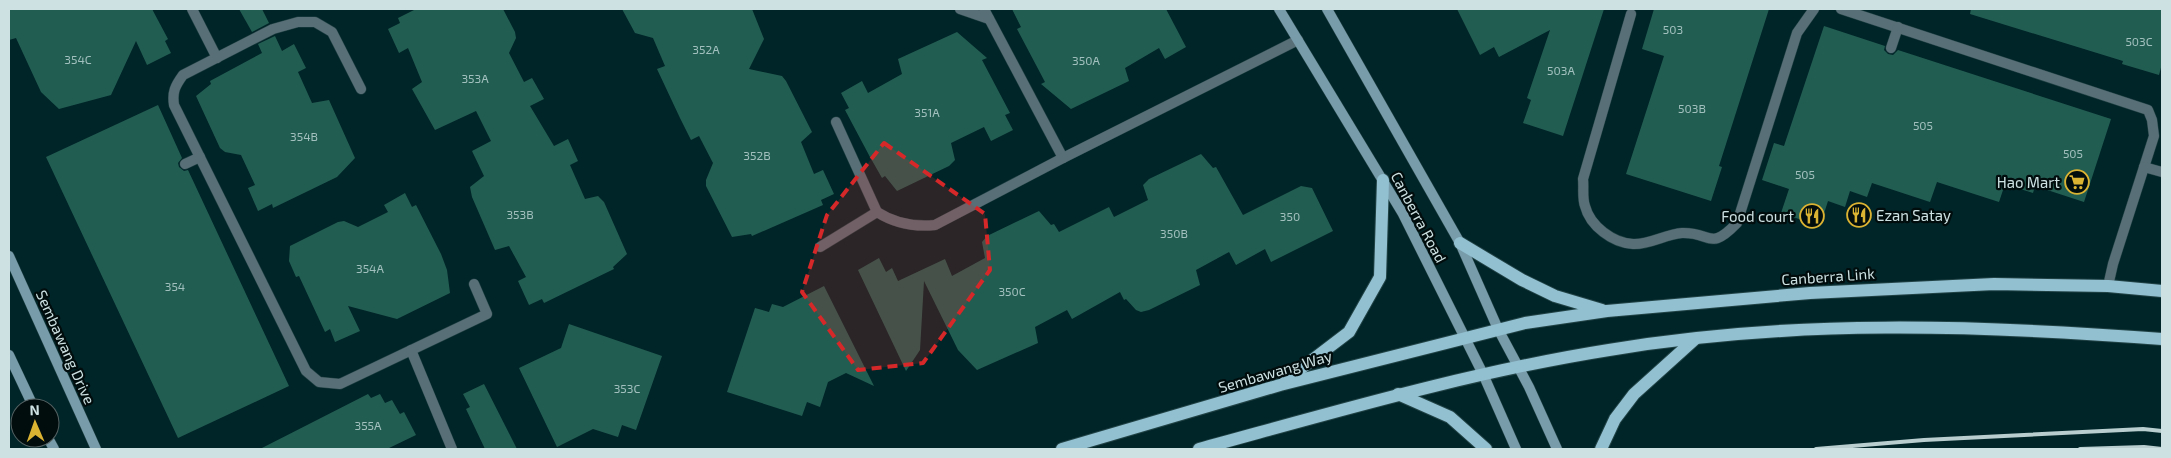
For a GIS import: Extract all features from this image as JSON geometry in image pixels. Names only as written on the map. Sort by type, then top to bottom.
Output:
[{"type":"main road","name":"Canberra Road","points":[[1279,9],[1403,214],[1483,374],[1516,449]]},
{"type":"main road","name":"Canberra Road","points":[[1327,9],[1460,243],[1498,329],[1518,366],[1557,449]]},
{"type":"main road","points":[[1280,385],[1350,332],[1380,277],[1383,180]]},
{"type":"main road","points":[[1460,243],[1522,280],[1555,296],[1608,312]]},
{"type":"main road","name":"Sembawang Drive","points":[[9,256],[96,449]]},
{"type":"main road","name":"Canberra Link","points":[[1498,329],[1608,312],[1810,293],[1994,284],[2108,286],[2162,291]]},
{"type":"main road","points":[[1199,449],[1398,394],[1518,366],[1611,349],[1695,339],[1813,328],[1961,327],[2162,339]]},
{"type":"main road","name":"Sembawang Way","points":[[1062,449],[1280,385],[1498,329]]},
{"type":"main road","points":[[1601,449],[1615,419],[1634,394],[1695,339]]},
{"type":"main road","points":[[9,355],[29,398]]},
{"type":"main road","points":[[1398,394],[1450,417],[1481,447]]},
{"type":"lane","points":[[192,9],[217,58]]},
{"type":"lane","points":[[960,9],[986,12],[1063,158]]},
{"type":"lane","points":[[1631,14],[1583,179],[1585,206],[1597,228],[1616,240],[1634,244],[1684,233],[1714,240],[1725,236],[1737,223],[1798,33],[1814,9]]},
{"type":"lane","points":[[1841,9],[2148,110],[2152,120],[2154,136],[2113,264],[2108,286]]},
{"type":"lane","points":[[361,89],[332,32],[315,22],[298,22],[273,29],[183,75],[176,84],[172,94],[174,105],[306,370],[319,382],[340,384],[487,314],[474,284]]},
{"type":"lane","points":[[1891,48],[1898,27]]},
{"type":"lane","points":[[836,122],[877,212],[889,220],[922,227],[935,225],[1063,158],[1298,40]]},
{"type":"lane","points":[[185,164],[200,157]]},
{"type":"lane","points":[[2144,166],[2162,172]]},
{"type":"lane","points":[[820,247],[877,212]]},
{"type":"lane","points":[[411,350],[452,449]]},
{"type":"highlighted area","points":[[884,143],[985,214],[990,270],[923,363],[858,370],[802,292],[827,215]]},
{"type":"building","points":[[9,9],[152,9],[168,39],[165,41],[171,53],[147,65],[136,41],[111,95],[59,109],[41,92],[16,38],[9,40]]},
{"type":"building","points":[[239,9],[262,9],[269,23],[252,32]]},
{"type":"building","points":[[416,9],[503,9],[515,32],[516,38],[509,53],[524,82],[532,78],[544,99],[530,106],[554,146],[568,139],[578,161],[570,165],[585,199],[598,196],[604,202],[627,254],[613,267],[614,269],[544,303],[542,299],[529,305],[518,281],[526,277],[509,246],[495,250],[472,197],[470,187],[484,176],[472,151],[491,141],[476,111],[435,130],[412,89],[422,82],[408,48],[399,53],[388,29],[400,23],[398,18]]},
{"type":"building","points":[[622,9],[752,9],[764,39],[749,69],[782,76],[786,81],[812,132],[801,142],[814,174],[823,170],[834,194],[821,200],[823,205],[752,236],[751,234],[732,237],[706,186],[706,180],[713,163],[699,136],[691,140],[680,118],[657,69],[665,66],[653,38],[635,33]]},
{"type":"building","points":[[1012,9],[1166,9],[1186,47],[1165,59],[1159,48],[1125,68],[1129,81],[1071,109],[1041,84],[1045,82],[1017,29],[1021,27]]},
{"type":"building","points":[[1457,9],[1604,9],[1563,136],[1523,123],[1531,100],[1527,98],[1550,30],[1499,57],[1494,47],[1480,55]]},
{"type":"building","points":[[1654,9],[1769,9],[1719,166],[1722,167],[1711,201],[1626,174],[1664,56],[1642,49]]},
{"type":"building","points":[[1971,9],[2162,9],[2162,64],[2159,75],[2122,64],[2123,61],[1970,14]]},
{"type":"building","points":[[1824,26],[1885,46],[1884,50],[1888,54],[1893,55],[1898,50],[2111,119],[2084,202],[2035,186],[2033,193],[2005,184],[1999,202],[1937,182],[1930,202],[1872,183],[1867,197],[1850,191],[1845,207],[1828,201],[1820,226],[1781,213],[1789,189],[1762,180],[1774,143],[1784,146]]},
{"type":"building","points":[[957,32],[987,58],[982,60],[1010,113],[1005,115],[1013,130],[991,141],[984,127],[951,143],[955,160],[949,166],[897,191],[885,176],[882,178],[870,157],[845,110],[849,108],[841,93],[862,81],[868,93],[902,74],[898,59]]},
{"type":"building","points":[[275,36],[282,51],[294,44],[306,68],[298,72],[312,103],[329,100],[355,158],[337,177],[273,208],[272,204],[258,211],[248,188],[255,185],[241,155],[225,152],[220,148],[196,96],[211,84],[210,81],[262,53],[258,44]]},
{"type":"building","points":[[158,105],[182,158],[178,163],[179,167],[184,171],[188,170],[289,386],[178,438],[46,157]]},
{"type":"building","points":[[1201,154],[1213,168],[1216,167],[1243,215],[1301,186],[1312,188],[1333,231],[1271,262],[1265,249],[1236,265],[1229,252],[1196,270],[1200,285],[1149,310],[1141,312],[1136,310],[1126,299],[1124,300],[1120,292],[1072,319],[1067,310],[1035,327],[1038,343],[977,370],[958,350],[924,281],[920,350],[906,371],[858,270],[879,258],[886,272],[892,268],[898,281],[945,259],[952,276],[985,258],[982,242],[987,236],[1039,211],[1051,225],[1054,224],[1059,232],[1109,207],[1114,217],[1148,200],[1143,185],[1149,179]]},
{"type":"building","points":[[405,193],[412,207],[416,205],[441,254],[447,270],[450,293],[397,319],[348,306],[360,331],[335,342],[330,329],[325,332],[299,276],[296,277],[289,261],[290,246],[338,222],[344,221],[358,227],[388,212],[384,205]]},
{"type":"building","points":[[824,286],[874,386],[846,373],[828,382],[820,407],[807,402],[802,416],[727,392],[755,308],[769,312],[772,304],[783,307]]},
{"type":"building","points":[[569,324],[662,356],[636,430],[622,425],[618,437],[593,429],[557,447],[519,368],[561,348]]},
{"type":"building","points":[[484,384],[517,449],[485,449],[466,409],[470,407],[463,394]]},
{"type":"building","points":[[368,394],[371,398],[380,394],[385,403],[392,400],[400,414],[404,412],[416,435],[387,449],[260,449]]},
{"type":"railway","points":[[1816,449],[1924,440],[2143,429],[2162,431]]},
{"type":"railway","points":[[2080,449],[2144,447],[2162,449]]},
{"type":"place","name":"Hao Mart","points":[[2077,182]]},
{"type":"place","name":"Ezan Satay","points":[[1859,215]]},
{"type":"place","name":"Food court","points":[[1812,216]]}]
